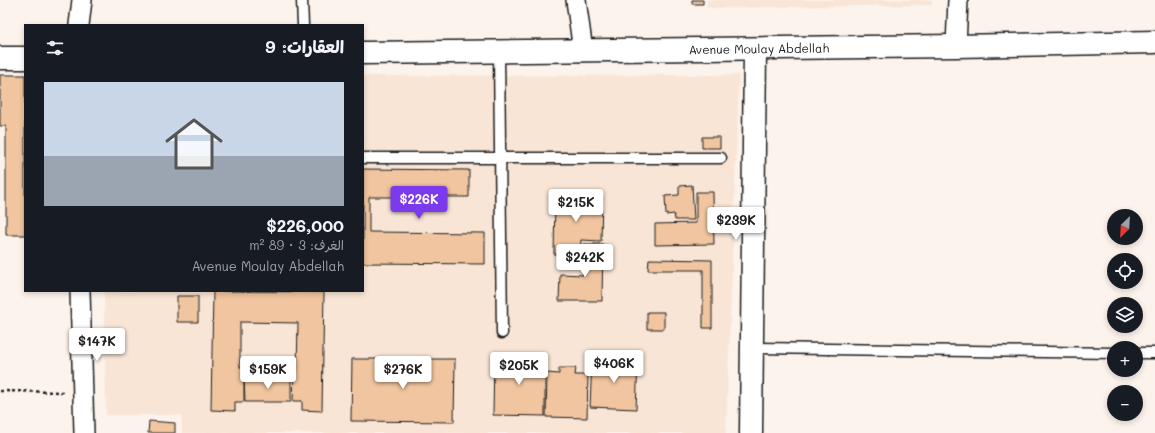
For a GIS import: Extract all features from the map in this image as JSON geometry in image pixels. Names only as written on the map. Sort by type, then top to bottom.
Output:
[{"type":"main road","name":"Avenue Moulay Abdellah","points":[[364,53],[755,49],[1155,42]]},
{"type":"main road","points":[[751,433],[755,49]]},
{"type":"main road","points":[[0,58],[24,58]]},
{"type":"street","points":[[79,24],[82,0]]},
{"type":"street","points":[[576,0],[583,51]]},
{"type":"street","points":[[956,46],[958,0]]},
{"type":"street","points":[[80,292],[84,433]]},
{"type":"lane","points":[[302,0],[303,24]]},
{"type":"lane","points":[[499,52],[502,333]]},
{"type":"lane","points":[[364,158],[721,158]]},
{"type":"lane","points":[[751,348],[1107,353]]},
{"type":"lane","points":[[1143,353],[1155,353]]},
{"type":"path","points":[[0,391],[83,392]]},
{"type":"shaded area","points":[[707,0],[932,0],[932,5],[707,8]]},
{"type":"shaded area","points":[[739,75],[726,433],[182,433],[182,415],[106,415],[104,292],[364,292],[364,76]]},
{"type":"building","points":[[692,0],[703,0],[703,4],[692,4]]},
{"type":"building","points":[[0,75],[24,75],[24,235],[6,235],[6,126],[0,126]]},
{"type":"building","points":[[702,137],[720,137],[720,148],[702,148]]},
{"type":"building","points":[[364,169],[469,170],[469,197],[369,197],[369,232],[485,233],[485,264],[364,263]]},
{"type":"building","points":[[692,185],[694,220],[675,220],[674,214],[666,215],[665,196],[679,195],[679,186]]},
{"type":"building","points":[[696,192],[713,192],[714,244],[655,245],[655,224],[696,223]]},
{"type":"building","points":[[555,196],[602,197],[601,241],[581,240],[580,255],[554,254]]},
{"type":"building","points":[[583,244],[603,244],[602,301],[559,301],[560,274],[583,275]]},
{"type":"building","points":[[649,259],[712,260],[712,328],[703,328],[703,270],[648,270]]},
{"type":"building","points":[[213,292],[324,292],[322,411],[302,410],[302,401],[293,401],[294,370],[297,370],[298,323],[240,322],[240,367],[244,367],[244,402],[235,402],[235,411],[211,410]]},
{"type":"building","points":[[177,296],[198,296],[198,322],[177,322]]},
{"type":"building","points":[[647,312],[664,312],[664,329],[647,329]]},
{"type":"building","points":[[494,355],[545,356],[545,416],[493,415]]},
{"type":"building","points":[[352,359],[455,359],[454,422],[351,421]]},
{"type":"building","points":[[592,359],[638,361],[636,409],[590,407]]},
{"type":"building","points":[[559,368],[576,368],[575,375],[588,375],[587,418],[546,417],[547,373],[559,374]]},
{"type":"building","points":[[244,377],[291,378],[291,402],[245,402]]},
{"type":"building","points":[[149,421],[175,423],[175,433],[148,433]]}]
